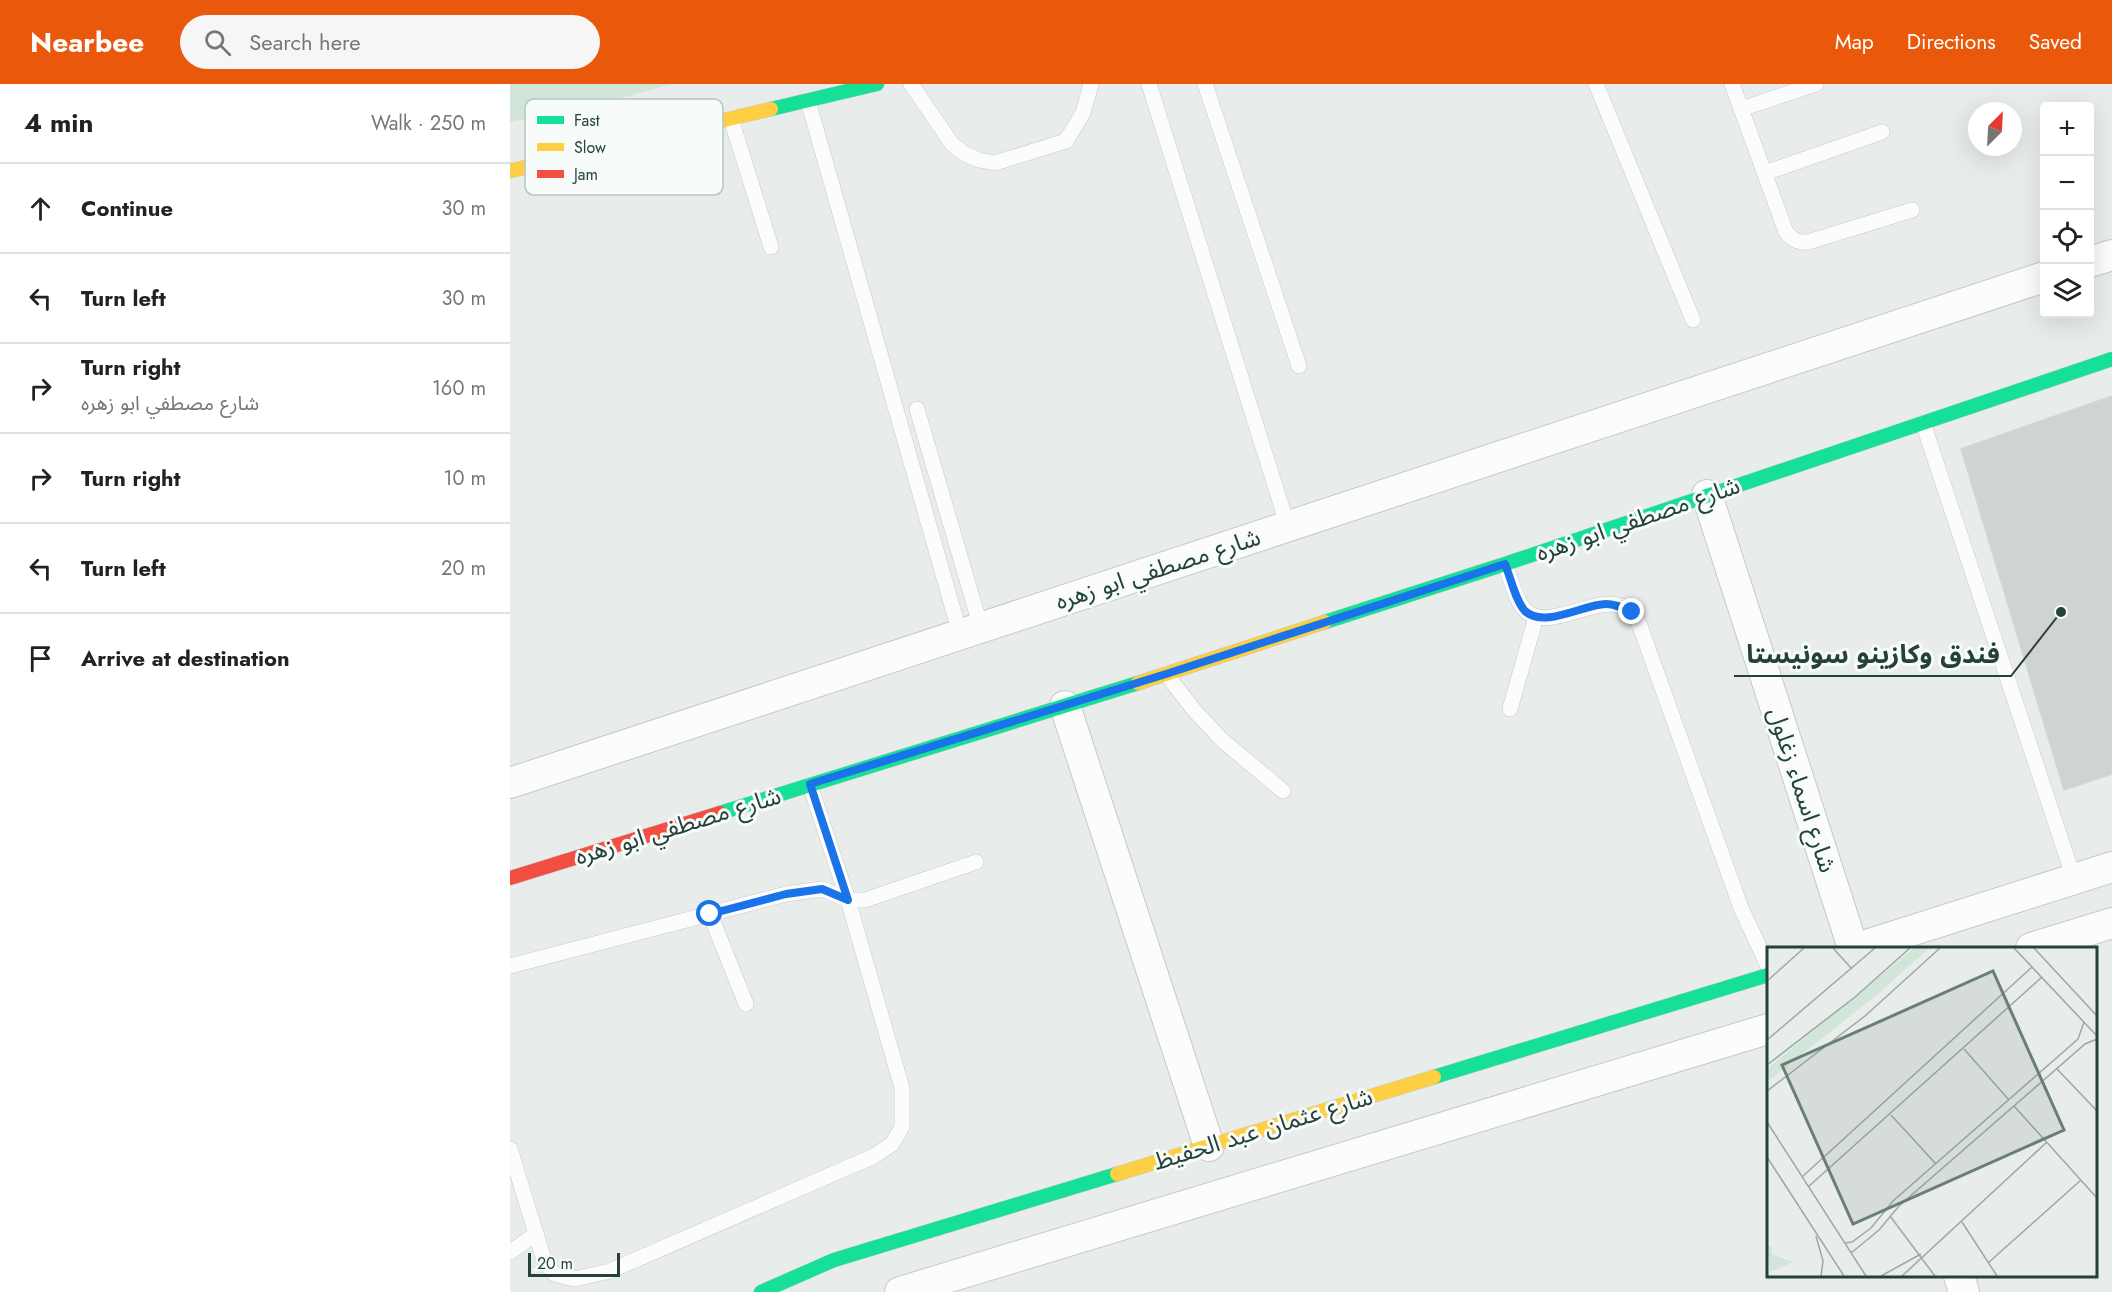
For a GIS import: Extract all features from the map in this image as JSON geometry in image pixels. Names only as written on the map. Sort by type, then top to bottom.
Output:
[{"type":"main road","points":[[723,121],[878,84]]},
{"type":"main road","points":[[510,171],[525,167]]},
{"type":"main road","name":"شارع مصطفي ابو زهره","points":[[510,878],[1166,674],[1505,564],[2112,359]]},
{"type":"main road","name":"شارع عثمان عبد الحفيظ","points":[[761,1292],[834,1260],[1767,975]]},
{"type":"street","points":[[2094,261],[2112,255]]},
{"type":"street","name":"شارع مصطفي ابو زهره","points":[[510,783],[2040,278]]},
{"type":"street","name":"شارع اسماء زغلول","points":[[1707,495],[1855,947]]},
{"type":"street","points":[[1065,706],[1209,1146]]},
{"type":"street","points":[[1858,947],[2112,867]]},
{"type":"street","points":[[2034,947],[2112,923]]},
{"type":"street","points":[[900,1292],[1767,1029]]},
{"type":"street","points":[[1960,1277],[1964,1292]]},
{"type":"lane","points":[[911,84],[952,144],[964,154],[995,164],[1066,141],[1083,113],[1091,84]]},
{"type":"lane","points":[[1149,84],[1288,527]]},
{"type":"lane","points":[[1205,84],[1299,366]]},
{"type":"lane","points":[[1596,84],[1693,321]]},
{"type":"lane","points":[[1732,84],[1786,232],[1795,241],[1801,243],[1912,210]]},
{"type":"lane","points":[[1742,109],[1816,84]]},
{"type":"lane","points":[[808,101],[971,631]]},
{"type":"lane","points":[[731,119],[771,247]]},
{"type":"lane","points":[[1765,173],[1882,132]]},
{"type":"lane","points":[[917,409],[971,631]]},
{"type":"lane","points":[[1923,423],[2074,879]]},
{"type":"lane","points":[[1505,564],[1525,610],[1536,617],[1553,617],[1605,604],[1622,606],[1632,612],[1640,626],[1741,908],[1767,964]]},
{"type":"lane","points":[[1510,709],[1536,617]]},
{"type":"lane","points":[[1166,674],[1194,710],[1222,740],[1283,791]]},
{"type":"lane","points":[[510,1149],[544,1260],[554,1274],[574,1279],[610,1271],[874,1156],[892,1144],[902,1127],[902,1088],[848,900],[810,784]]},
{"type":"lane","points":[[510,966],[786,894],[822,889],[848,900],[865,900],[976,862]]},
{"type":"lane","points":[[710,914],[746,1004]]},
{"type":"lane","points":[[510,1252],[536,1234]]},
{"type":"green space","points":[[510,84],[672,84],[617,99],[525,99],[525,119],[510,122]]},
{"type":"building","points":[[2112,396],[2112,774],[2064,790],[1961,449]]},
{"type":"traffic: fast","points":[[771,109],[877,84]]},
{"type":"traffic: fast","points":[[1325,622],[1505,564],[2112,359]]},
{"type":"traffic: fast","points":[[720,813],[1138,683]]},
{"type":"traffic: fast","points":[[1434,1077],[1767,975]]},
{"type":"traffic: fast","points":[[761,1292],[834,1260],[1117,1174]]},
{"type":"traffic: slow","points":[[723,120],[771,109]]},
{"type":"traffic: slow","points":[[510,171],[525,167]]},
{"type":"traffic: slow","points":[[1138,683],[1325,622]]},
{"type":"traffic: slow","points":[[1117,1174],[1434,1077]]},
{"type":"traffic: jam","points":[[510,878],[720,813]]},
{"type":"place","name":"فندق وكازينو سونيستا","points":[[2061,612]]},
{"type":"route","points":[[710,914],[786,894],[822,889],[848,900],[810,784],[1166,674],[1505,564],[1525,610],[1536,617],[1553,617],[1605,604],[1622,606],[1632,612]]}]
